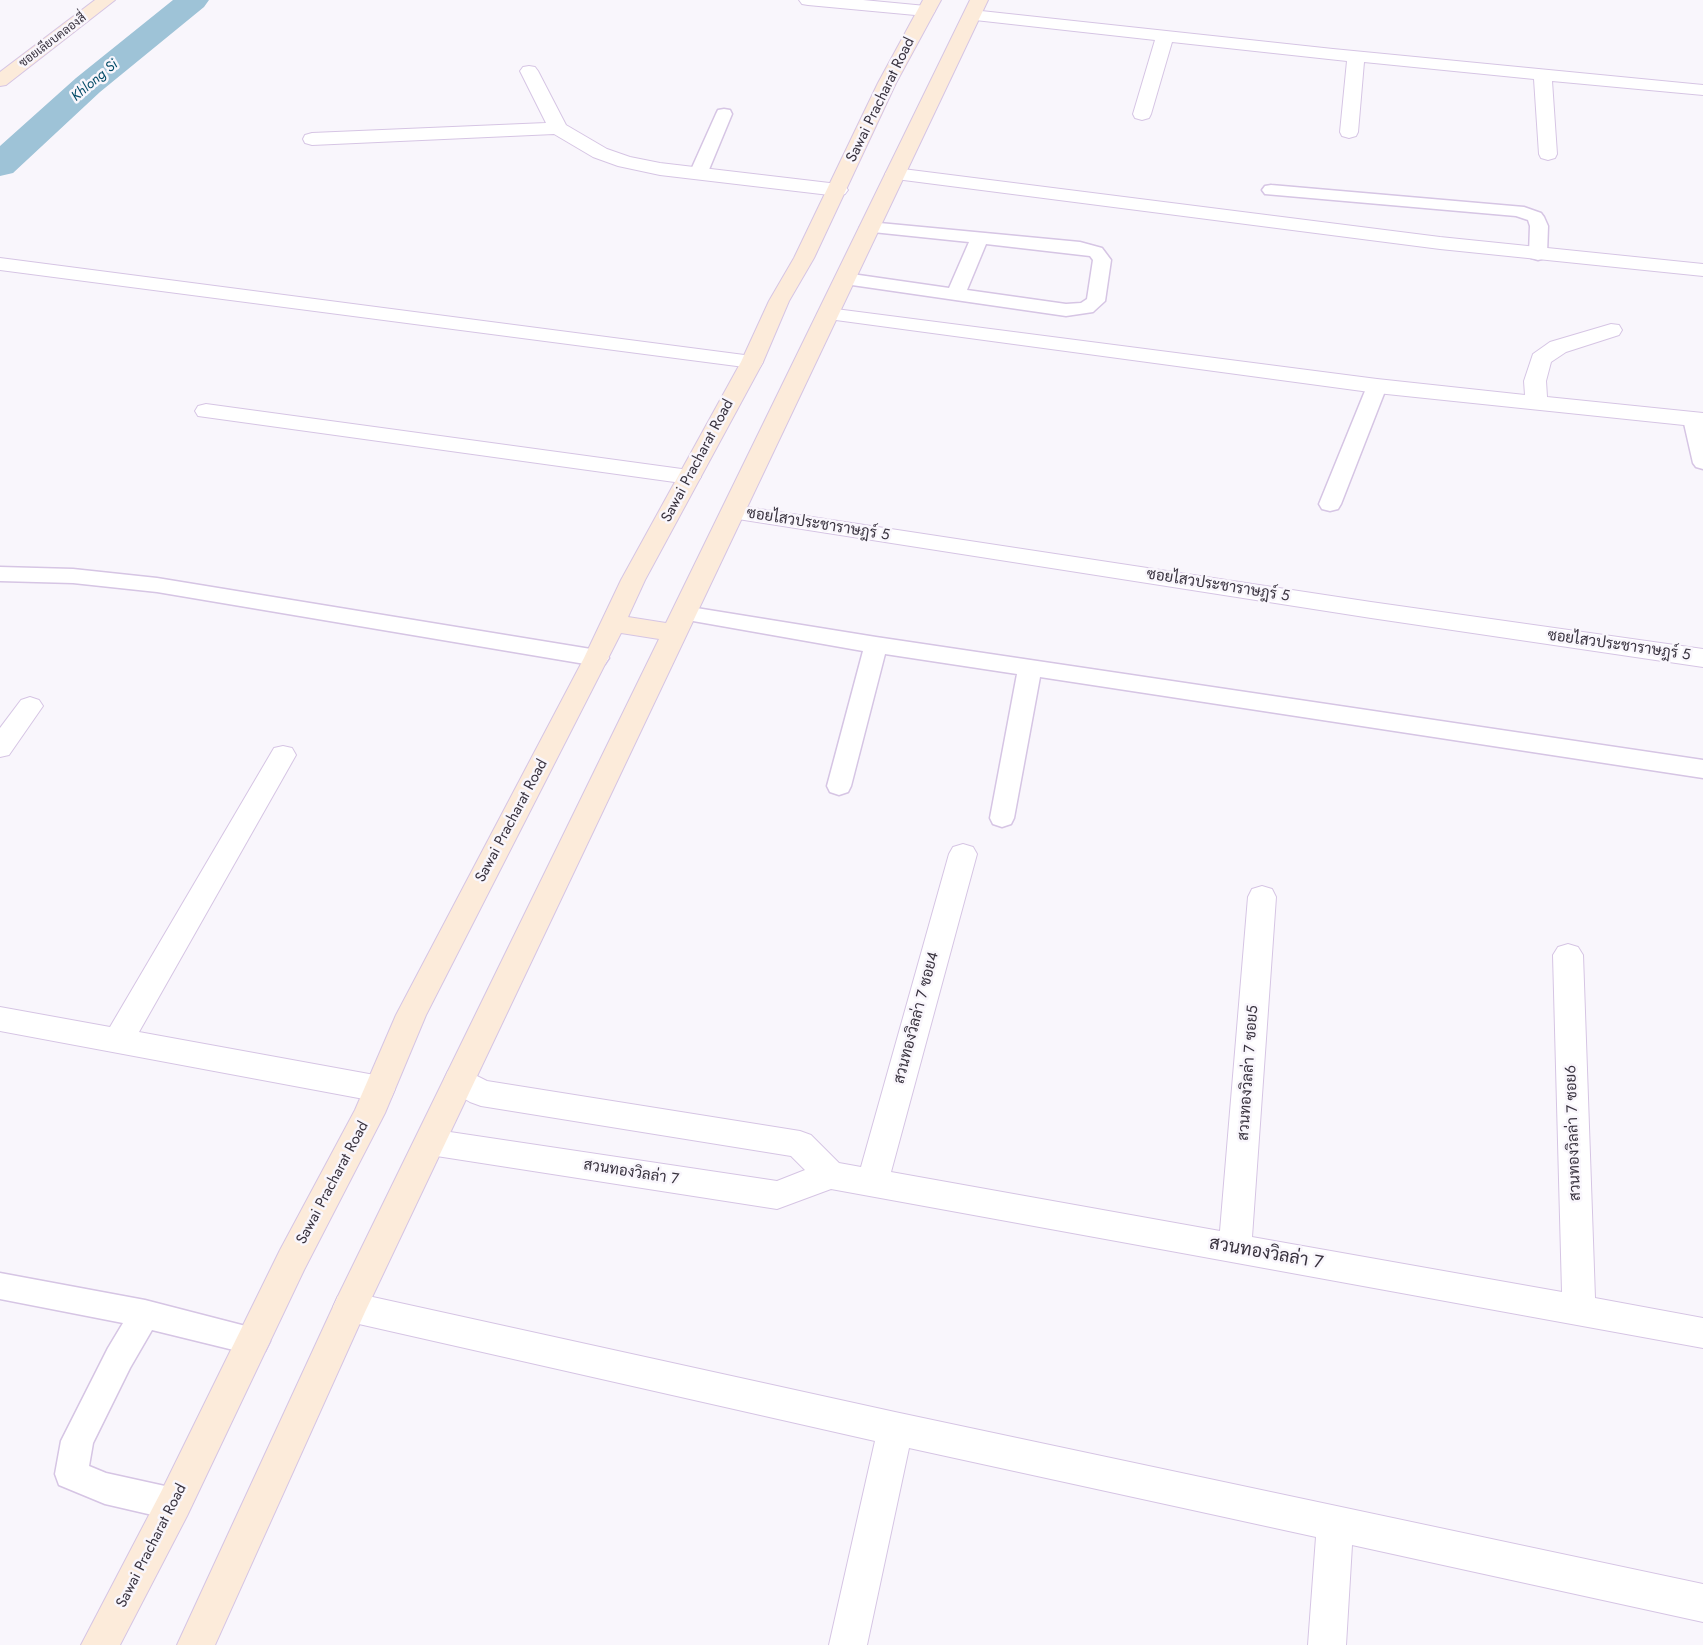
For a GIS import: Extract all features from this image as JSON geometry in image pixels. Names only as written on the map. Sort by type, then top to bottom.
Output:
[{"type":"main road","name":"ซอยเลียบคลองสี่","points":[[0,81],[106,0]]},
{"type":"main road","name":"Sawai Pracharat Road","points":[[100,1645],[174,1504],[292,1260],[369,1113],[411,1015],[597,658],[633,580],[752,362],[779,301],[804,258],[824,212],[838,190],[888,82],[929,6]]},
{"type":"main road","points":[[196,1645],[350,1307],[975,7]]},
{"type":"main road","points":[[613,623],[679,623]]},
{"type":"street","points":[[808,0],[929,6]]},
{"type":"street","points":[[975,7],[1166,35],[1356,56],[1703,90]]},
{"type":"street","points":[[1142,114],[1166,35]]},
{"type":"street","points":[[1349,132],[1356,56]]},
{"type":"street","points":[[529,71],[558,128],[600,153],[625,162],[660,169],[699,172],[838,190]]},
{"type":"street","points":[[1543,74],[1548,154]]},
{"type":"street","points":[[312,139],[558,128]]},
{"type":"street","points":[[895,174],[1430,242],[1703,270]]},
{"type":"street","points":[[0,264],[752,362]]},
{"type":"street","points":[[828,314],[1376,386],[1698,420]]},
{"type":"street","points":[[1536,402],[1535,381],[1541,359],[1558,347],[1611,330]]},
{"type":"street","points":[[206,411],[689,477]]},
{"type":"street","name":"ซอยไสวประชาราษฎร์ 5","points":[[733,512],[1371,610],[1703,658]]},
{"type":"street","points":[[0,748],[30,706]]},
{"type":"street","points":[[118,1041],[282,755]]},
{"type":"street","name":"สวนทองวิลล่า 7 ซอย4","points":[[872,1183],[963,854]]},
{"type":"street","name":"สวนทองวิลล่า 7 ซอย5","points":[[1235,1248],[1262,897]]},
{"type":"street","name":"สวนทองวิลล่า 7 ซอย6","points":[[1568,955],[1579,1310]]},
{"type":"street","points":[[0,1019],[380,1088]]},
{"type":"street","points":[[459,1080],[481,1092],[800,1144],[830,1175]]},
{"type":"street","name":"สวนทองวิลล่า 7","points":[[430,1142],[777,1195],[830,1175],[1703,1333]]},
{"type":"street","points":[[350,1307],[894,1429],[1703,1603]]},
{"type":"street","points":[[848,1645],[894,1429]]},
{"type":"street","points":[[1327,1645],[1334,1524]]},
{"type":"lane","points":[[699,172],[724,114]]},
{"type":"lane","points":[[1271,190],[1518,211],[1535,217],[1539,226],[1538,254]]},
{"type":"lane","points":[[845,279],[1066,310],[1086,308],[1096,301],[1102,260],[1096,252],[1080,248],[870,227]]},
{"type":"lane","points":[[956,296],[980,237]]},
{"type":"lane","points":[[1330,504],[1376,386]]},
{"type":"lane","points":[[1698,420],[1703,463]]},
{"type":"lane","points":[[0,574],[73,576],[157,585],[597,658]]},
{"type":"lane","points":[[679,623],[876,645],[1703,769]]},
{"type":"lane","points":[[839,786],[876,645]]},
{"type":"lane","points":[[1002,818],[1030,668]]},
{"type":"lane","points":[[0,1286],[145,1314],[254,1340]]},
{"type":"lane","points":[[145,1314],[119,1358],[76,1441],[72,1474],[105,1488],[174,1504]]},
{"type":"waterway","name":"Khlong Si","points":[[0,165],[88,85],[193,0]]}]
